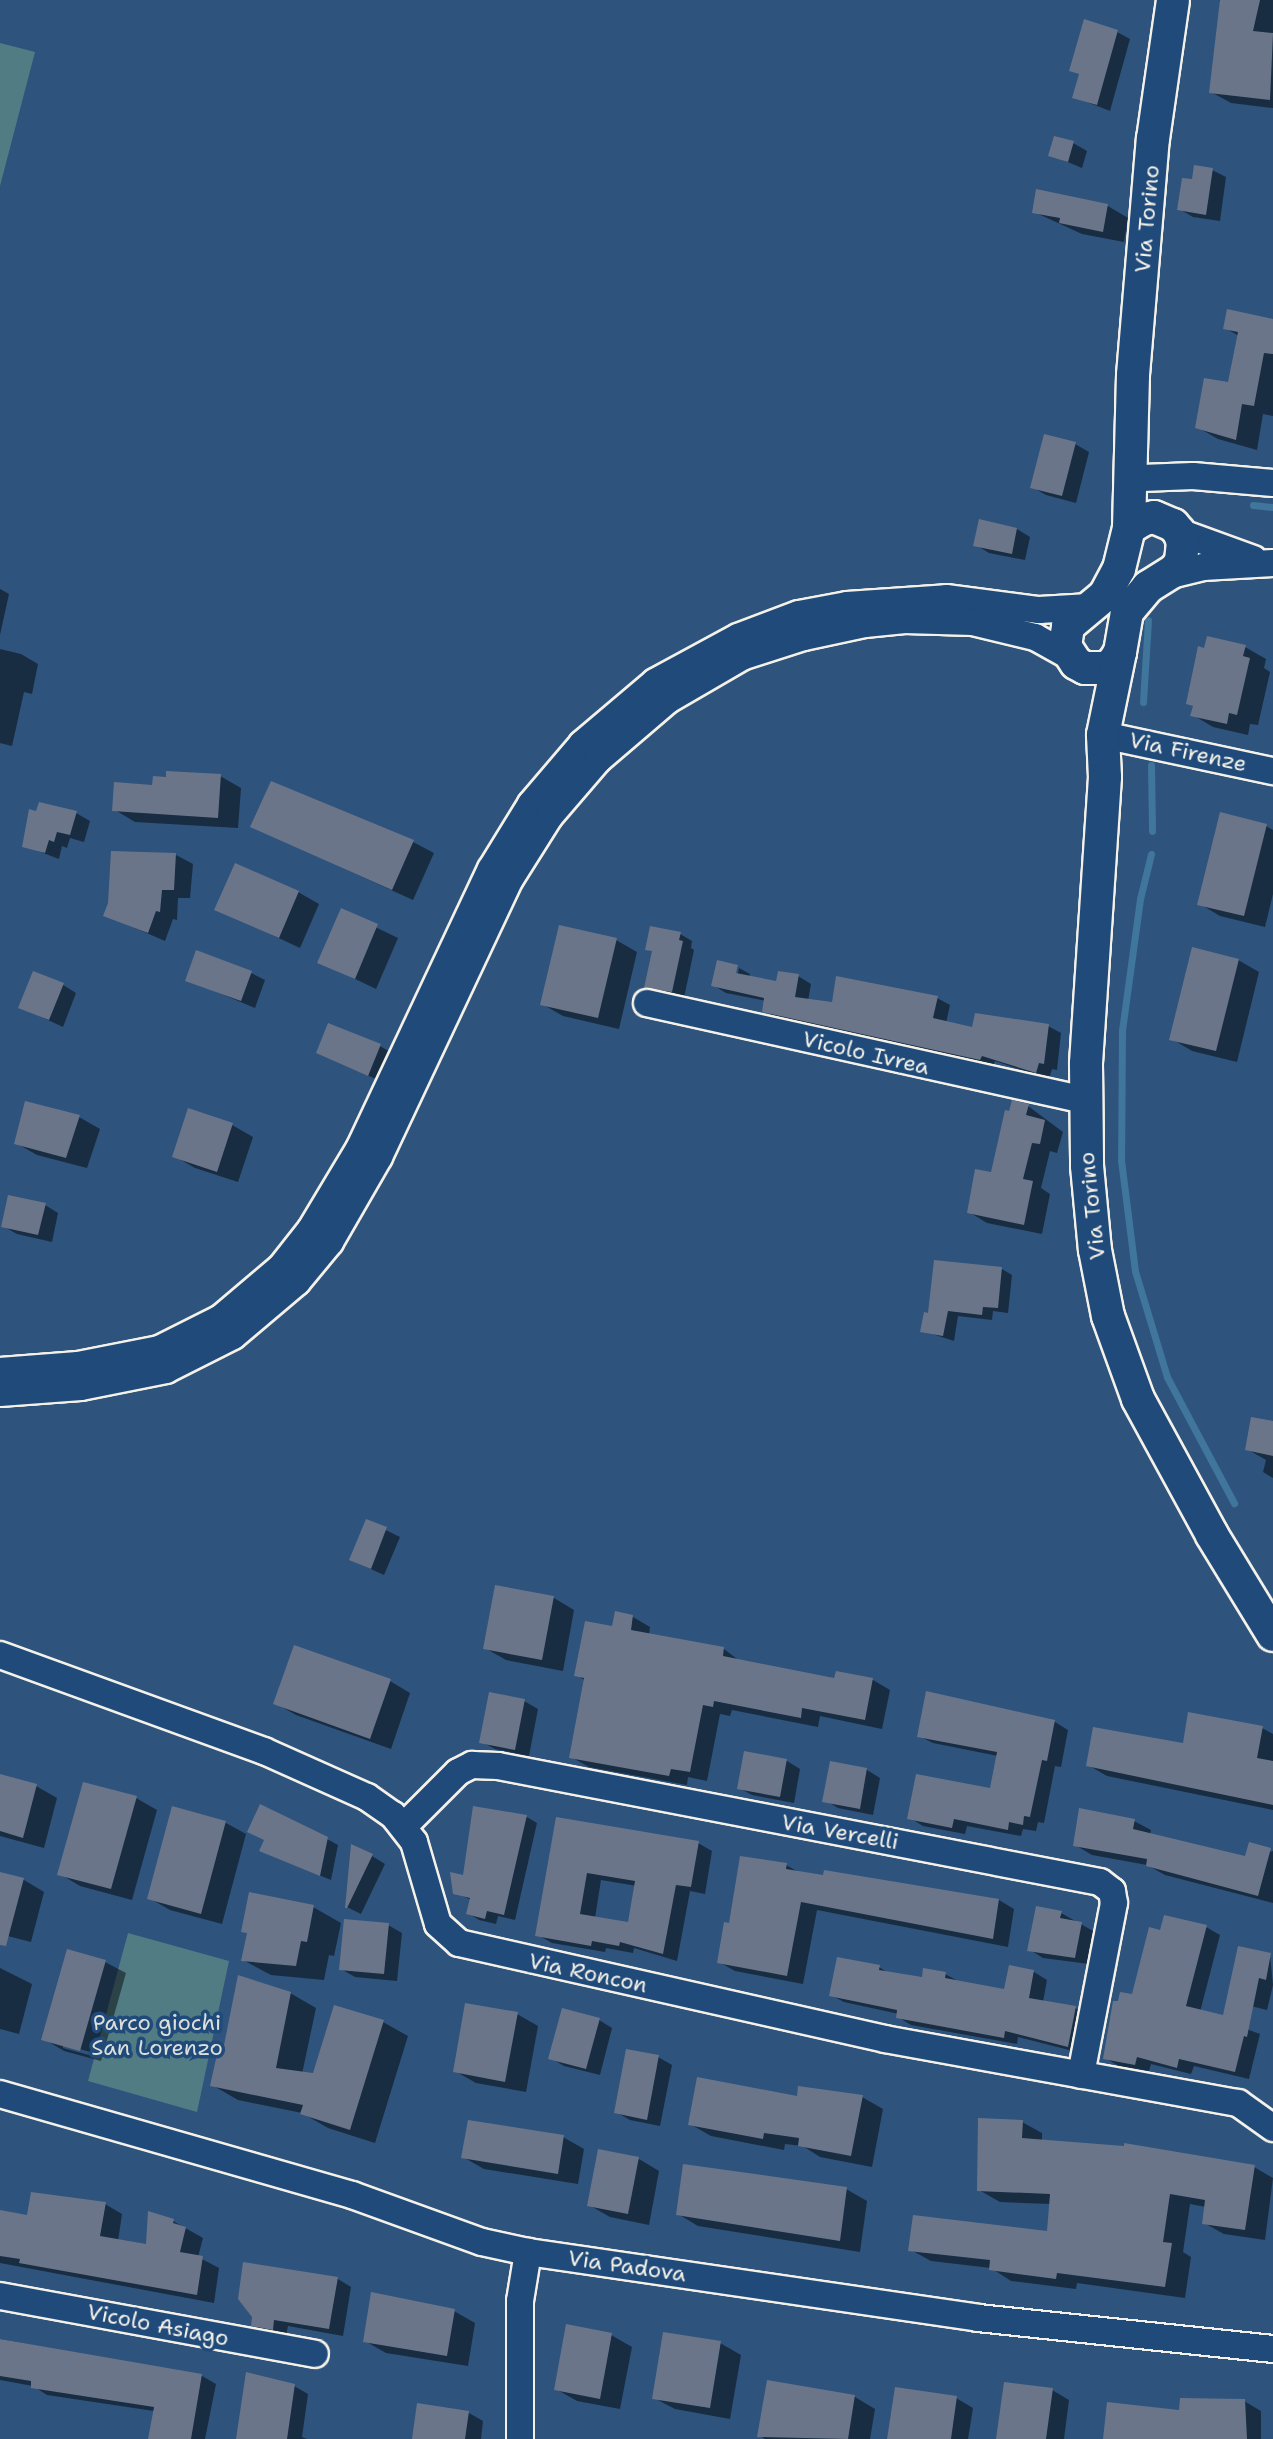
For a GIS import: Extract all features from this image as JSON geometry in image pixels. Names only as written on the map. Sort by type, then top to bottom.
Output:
[{"type":"street","name":"Via Torino","points":[[1103,735],[1065,646],[1068,626],[1111,586],[1129,528],[1129,440],[1153,139],[1173,0]]},
{"type":"street","name":"Via Torino","points":[[1129,440],[1142,478],[1172,526]]},
{"type":"street","points":[[1142,478],[1193,476],[1273,483]]},
{"type":"street","points":[[1129,528],[1144,519],[1172,526],[1266,562]]},
{"type":"street","points":[[1167,576],[1181,562],[1183,542],[1172,526]]},
{"type":"street","points":[[1167,576],[1203,567],[1266,562]]},
{"type":"street","name":"Via Torino","points":[[1167,576],[1148,587],[1127,612],[1103,735],[1105,777],[1085,1100],[1095,1250],[1113,1330],[1138,1399],[1212,1535],[1273,1635]]},
{"type":"street","points":[[0,1371],[78,1365],[159,1349],[221,1318],[281,1267],[311,1229],[360,1147],[491,869],[531,804],[582,744],[655,682],[738,637],[799,614],[847,605],[946,598],[1039,610],[1090,607]]},
{"type":"street","points":[[0,1393],[81,1387],[166,1370],[199,1356],[233,1336],[297,1282],[330,1242],[379,1157],[510,879],[549,817],[598,760],[668,700],[744,656],[804,637],[865,624],[905,620],[973,622],[1035,637],[1085,668],[1106,668],[1120,652]]},
{"type":"street","name":"Via Firenze","points":[[1103,735],[1273,771]]},
{"type":"street","name":"Vicolo Ivrea","points":[[647,1003],[1085,1100]]},
{"type":"street","name":"Via Roncon","points":[[0,1655],[316,1772],[367,1797],[404,1826],[421,1861],[429,1905],[438,1924],[459,1943],[885,2039],[1238,2103],[1273,2128]]},
{"type":"street","name":"Via Vercelli","points":[[404,1826],[458,1772],[472,1765],[498,1766],[1100,1882],[1112,1891],[1114,1903],[1081,2075]]},
{"type":"street","name":"Via Padova","points":[[0,2094],[352,2195],[482,2242],[528,2252],[978,2318],[1273,2349]]},
{"type":"street","points":[[520,2439],[520,2301],[528,2252]]},
{"type":"street","name":"Vicolo Asiago","points":[[0,2296],[315,2354]]},
{"type":"green space","points":[[0,43],[35,52],[0,186]]},
{"type":"green space","name":"Parco giochi San Lorenzo","points":[[128,1933],[229,1961],[197,2112],[88,2081]]},
{"type":"building","points":[[1220,0],[1260,0],[1253,31],[1273,33],[1270,100],[1209,93]]},
{"type":"building","points":[[1084,19],[1118,30],[1097,105],[1072,98],[1079,74],[1069,71]]},
{"type":"building","points":[[1054,136],[1074,141],[1068,162],[1048,156]]},
{"type":"building","points":[[1194,165],[1213,168],[1206,215],[1177,210],[1182,178],[1192,179]]},
{"type":"building","points":[[1036,189],[1108,204],[1103,232],[1059,223],[1060,218],[1032,213]]},
{"type":"building","points":[[1227,309],[1273,319],[1273,354],[1264,353],[1254,406],[1242,404],[1236,440],[1195,428],[1204,378],[1228,382],[1238,332],[1223,329]]},
{"type":"building","points":[[1044,434],[1076,442],[1062,496],[1030,488]]},
{"type":"building","points":[[979,519],[1017,528],[1012,554],[973,546]]},
{"type":"building","points":[[1207,636],[1246,645],[1243,656],[1250,658],[1237,715],[1229,713],[1227,724],[1190,716],[1193,706],[1186,704],[1198,646],[1204,648]]},
{"type":"building","points":[[166,771],[221,774],[218,818],[112,811],[114,782],[152,785],[153,776],[166,777]]},
{"type":"building","points":[[271,781],[414,840],[392,890],[250,827]]},
{"type":"building","points":[[39,802],[77,811],[70,835],[57,832],[54,842],[49,840],[45,853],[22,847],[29,809],[36,811]]},
{"type":"building","points":[[1220,812],[1267,824],[1244,916],[1197,905]]},
{"type":"building","points":[[111,851],[176,853],[174,890],[162,890],[160,912],[156,911],[148,933],[103,916],[108,903]]},
{"type":"building","points":[[235,863],[299,891],[279,938],[214,910]]},
{"type":"building","points":[[341,908],[378,924],[355,979],[317,963]]},
{"type":"building","points":[[559,925],[617,938],[598,1018],[540,1005]]},
{"type":"building","points":[[650,926],[681,932],[679,940],[683,941],[672,992],[644,988],[652,951],[645,950]]},
{"type":"building","points":[[1192,947],[1239,959],[1216,1051],[1169,1040]]},
{"type":"building","points":[[196,950],[252,971],[241,1001],[185,981]]},
{"type":"building","points":[[717,960],[738,965],[736,973],[776,981],[778,971],[799,974],[795,997],[832,1002],[836,976],[938,996],[933,1018],[972,1027],[975,1013],[1049,1024],[1044,1064],[1039,1063],[1036,1073],[982,1056],[980,1060],[762,1012],[764,998],[711,986]]},
{"type":"building","points":[[33,971],[64,983],[49,1020],[18,1008]]},
{"type":"building","points":[[328,1023],[381,1044],[368,1076],[316,1053]]},
{"type":"building","points":[[1012,1100],[1029,1104],[1026,1115],[1045,1120],[1040,1144],[1032,1143],[1023,1179],[1033,1181],[1024,1225],[967,1213],[975,1169],[991,1172],[1005,1110],[1009,1111]]},
{"type":"building","points":[[25,1101],[80,1115],[66,1158],[14,1144]]},
{"type":"building","points":[[188,1108],[233,1123],[217,1172],[172,1157]]},
{"type":"building","points":[[8,1195],[46,1203],[38,1235],[1,1227]]},
{"type":"building","points":[[934,1260],[1002,1267],[998,1308],[983,1307],[982,1315],[948,1311],[943,1336],[920,1332],[924,1312],[928,1313]]},
{"type":"building","points":[[1251,1417],[1273,1421],[1273,1456],[1245,1450]]},
{"type":"building","points":[[366,1519],[387,1527],[371,1569],[349,1560]]},
{"type":"building","points":[[495,1585],[554,1596],[542,1660],[483,1649]]},
{"type":"building","points":[[615,1611],[633,1615],[631,1630],[724,1647],[723,1656],[834,1678],[836,1671],[873,1678],[865,1720],[802,1708],[801,1718],[714,1701],[713,1707],[703,1705],[690,1772],[671,1769],[669,1776],[569,1758],[584,1678],[574,1676],[585,1621],[612,1626]]},
{"type":"building","points":[[294,1645],[391,1679],[370,1739],[273,1704]]},
{"type":"building","points":[[926,1691],[1055,1720],[1047,1761],[1042,1760],[1030,1817],[1024,1816],[1023,1825],[1009,1822],[1008,1830],[954,1819],[952,1828],[907,1819],[916,1774],[990,1788],[997,1752],[917,1737]]},
{"type":"building","points":[[489,1692],[525,1699],[515,1750],[479,1743]]},
{"type":"building","points":[[1188,1712],[1263,1726],[1257,1758],[1273,1761],[1273,1805],[1086,1766],[1093,1727],[1183,1743]]},
{"type":"building","points":[[744,1751],[787,1759],[780,1797],[737,1789]]},
{"type":"building","points":[[830,1761],[867,1768],[860,1809],[822,1802]]},
{"type":"building","points":[[0,1774],[37,1784],[23,1838],[0,1831]]},
{"type":"building","points":[[83,1782],[137,1796],[111,1889],[57,1875]]},
{"type":"building","points":[[260,1804],[328,1837],[320,1876],[259,1851],[264,1840],[247,1832]]},
{"type":"building","points":[[172,1806],[226,1821],[201,1914],[147,1899]]},
{"type":"building","points":[[473,1806],[527,1815],[504,1915],[487,1911],[485,1919],[466,1914],[470,1898],[453,1894],[450,1872],[463,1875]]},
{"type":"building","points":[[1079,1808],[1135,1819],[1133,1829],[1245,1856],[1249,1842],[1271,1848],[1258,1896],[1146,1866],[1147,1859],[1073,1846]]},
{"type":"building","points":[[556,1817],[699,1841],[691,1887],[676,1885],[663,1954],[620,1942],[619,1946],[592,1941],[591,1946],[535,1936]],"holes":[[[587,1873],[635,1881],[628,1922],[580,1914]]]},
{"type":"building","points":[[351,1844],[373,1854],[345,1908]]},
{"type":"building","points":[[740,1856],[787,1863],[786,1869],[823,1875],[824,1870],[999,1899],[993,1939],[801,1902],[787,1976],[717,1963],[724,1922],[729,1923]]},
{"type":"building","points":[[0,1872],[24,1878],[6,1946],[0,1945]]},
{"type":"building","points":[[249,1892],[314,1905],[307,1942],[301,1941],[296,1966],[241,1961],[247,1933],[241,1932]]},
{"type":"building","points":[[1036,1906],[1062,1911],[1060,1918],[1082,1922],[1075,1958],[1027,1951]]},
{"type":"building","points":[[1164,1915],[1207,1925],[1186,2006],[1223,2015],[1238,1946],[1271,1953],[1266,1980],[1259,1978],[1247,2037],[1244,2036],[1235,2072],[1179,2059],[1177,2068],[1137,2057],[1135,2065],[1103,2059],[1113,2001],[1118,2001],[1120,1992],[1132,1994],[1149,1927],[1160,1930]]},
{"type":"building","points":[[344,1919],[389,1923],[384,1974],[339,1970]]},
{"type":"building","points":[[67,1949],[106,1960],[80,2051],[41,2040]]},
{"type":"building","points":[[837,1957],[880,1965],[879,1970],[922,1977],[923,1968],[946,1972],[945,1978],[1004,1989],[1009,1965],[1034,1970],[1029,1998],[1076,2006],[1068,2047],[1005,2031],[1004,2038],[896,2018],[897,2010],[829,1996]]},
{"type":"building","points":[[238,1975],[291,1992],[276,2068],[313,2073],[334,2005],[384,2020],[350,2130],[300,2114],[303,2105],[210,2086],[217,2054],[222,2055]]},
{"type":"building","points":[[465,2003],[518,2012],[505,2082],[453,2072]]},
{"type":"building","points":[[562,2008],[600,2018],[586,2069],[548,2059]]},
{"type":"building","points":[[626,2049],[659,2055],[647,2120],[614,2113]]},
{"type":"building","points":[[697,2077],[797,2096],[798,2086],[863,2095],[851,2156],[798,2146],[799,2138],[764,2133],[763,2139],[688,2125]]},
{"type":"building","points":[[978,2118],[1023,2120],[1022,2138],[1124,2146],[1124,2143],[1255,2165],[1245,2230],[1202,2224],[1205,2200],[1170,2194],[1163,2242],[1172,2243],[1165,2287],[1057,2273],[1056,2279],[989,2270],[990,2260],[908,2251],[913,2215],[1047,2231],[1050,2194],[977,2191]]},
{"type":"building","points":[[468,2120],[564,2135],[558,2174],[461,2158]]},
{"type":"building","points":[[598,2149],[639,2157],[628,2214],[587,2206]]},
{"type":"building","points":[[683,2164],[847,2187],[840,2241],[676,2215]]},
{"type":"building","points":[[31,2192],[106,2202],[100,2236],[146,2244],[148,2211],[174,2219],[173,2223],[186,2227],[180,2252],[203,2256],[197,2295],[19,2263],[20,2259],[0,2256],[0,2210],[27,2215]]},
{"type":"building","points":[[243,2262],[338,2277],[329,2329],[274,2320],[273,2330],[251,2326],[252,2317],[238,2299]]},
{"type":"building","points":[[371,2292],[455,2309],[447,2356],[363,2342]]},
{"type":"building","points":[[566,2324],[612,2333],[600,2399],[554,2390]]},
{"type":"building","points":[[663,2332],[721,2341],[710,2408],[652,2399]]},
{"type":"building","points":[[0,2339],[202,2374],[191,2439],[148,2439],[154,2407],[31,2388],[31,2381],[0,2376]]},
{"type":"building","points":[[246,2372],[295,2384],[287,2439],[236,2439]]},
{"type":"building","points":[[767,2380],[855,2395],[848,2439],[757,2437]]},
{"type":"building","points":[[1004,2382],[1053,2388],[1046,2439],[996,2439]]},
{"type":"building","points":[[895,2387],[957,2396],[951,2439],[887,2439]]},
{"type":"building","points":[[1180,2398],[1245,2399],[1247,2439],[1103,2439],[1107,2402],[1179,2410]]},
{"type":"building","points":[[417,2403],[469,2411],[465,2439],[412,2439]]},
{"type":"waterway","points":[[1253,505],[1273,507]]},
{"type":"waterway","points":[[1143,702],[1148,620]]},
{"type":"waterway","points":[[1151,765],[1152,831]]},
{"type":"waterway","points":[[1151,854],[1140,899],[1122,1030],[1121,1160],[1135,1271],[1167,1377],[1234,1503]]}]
